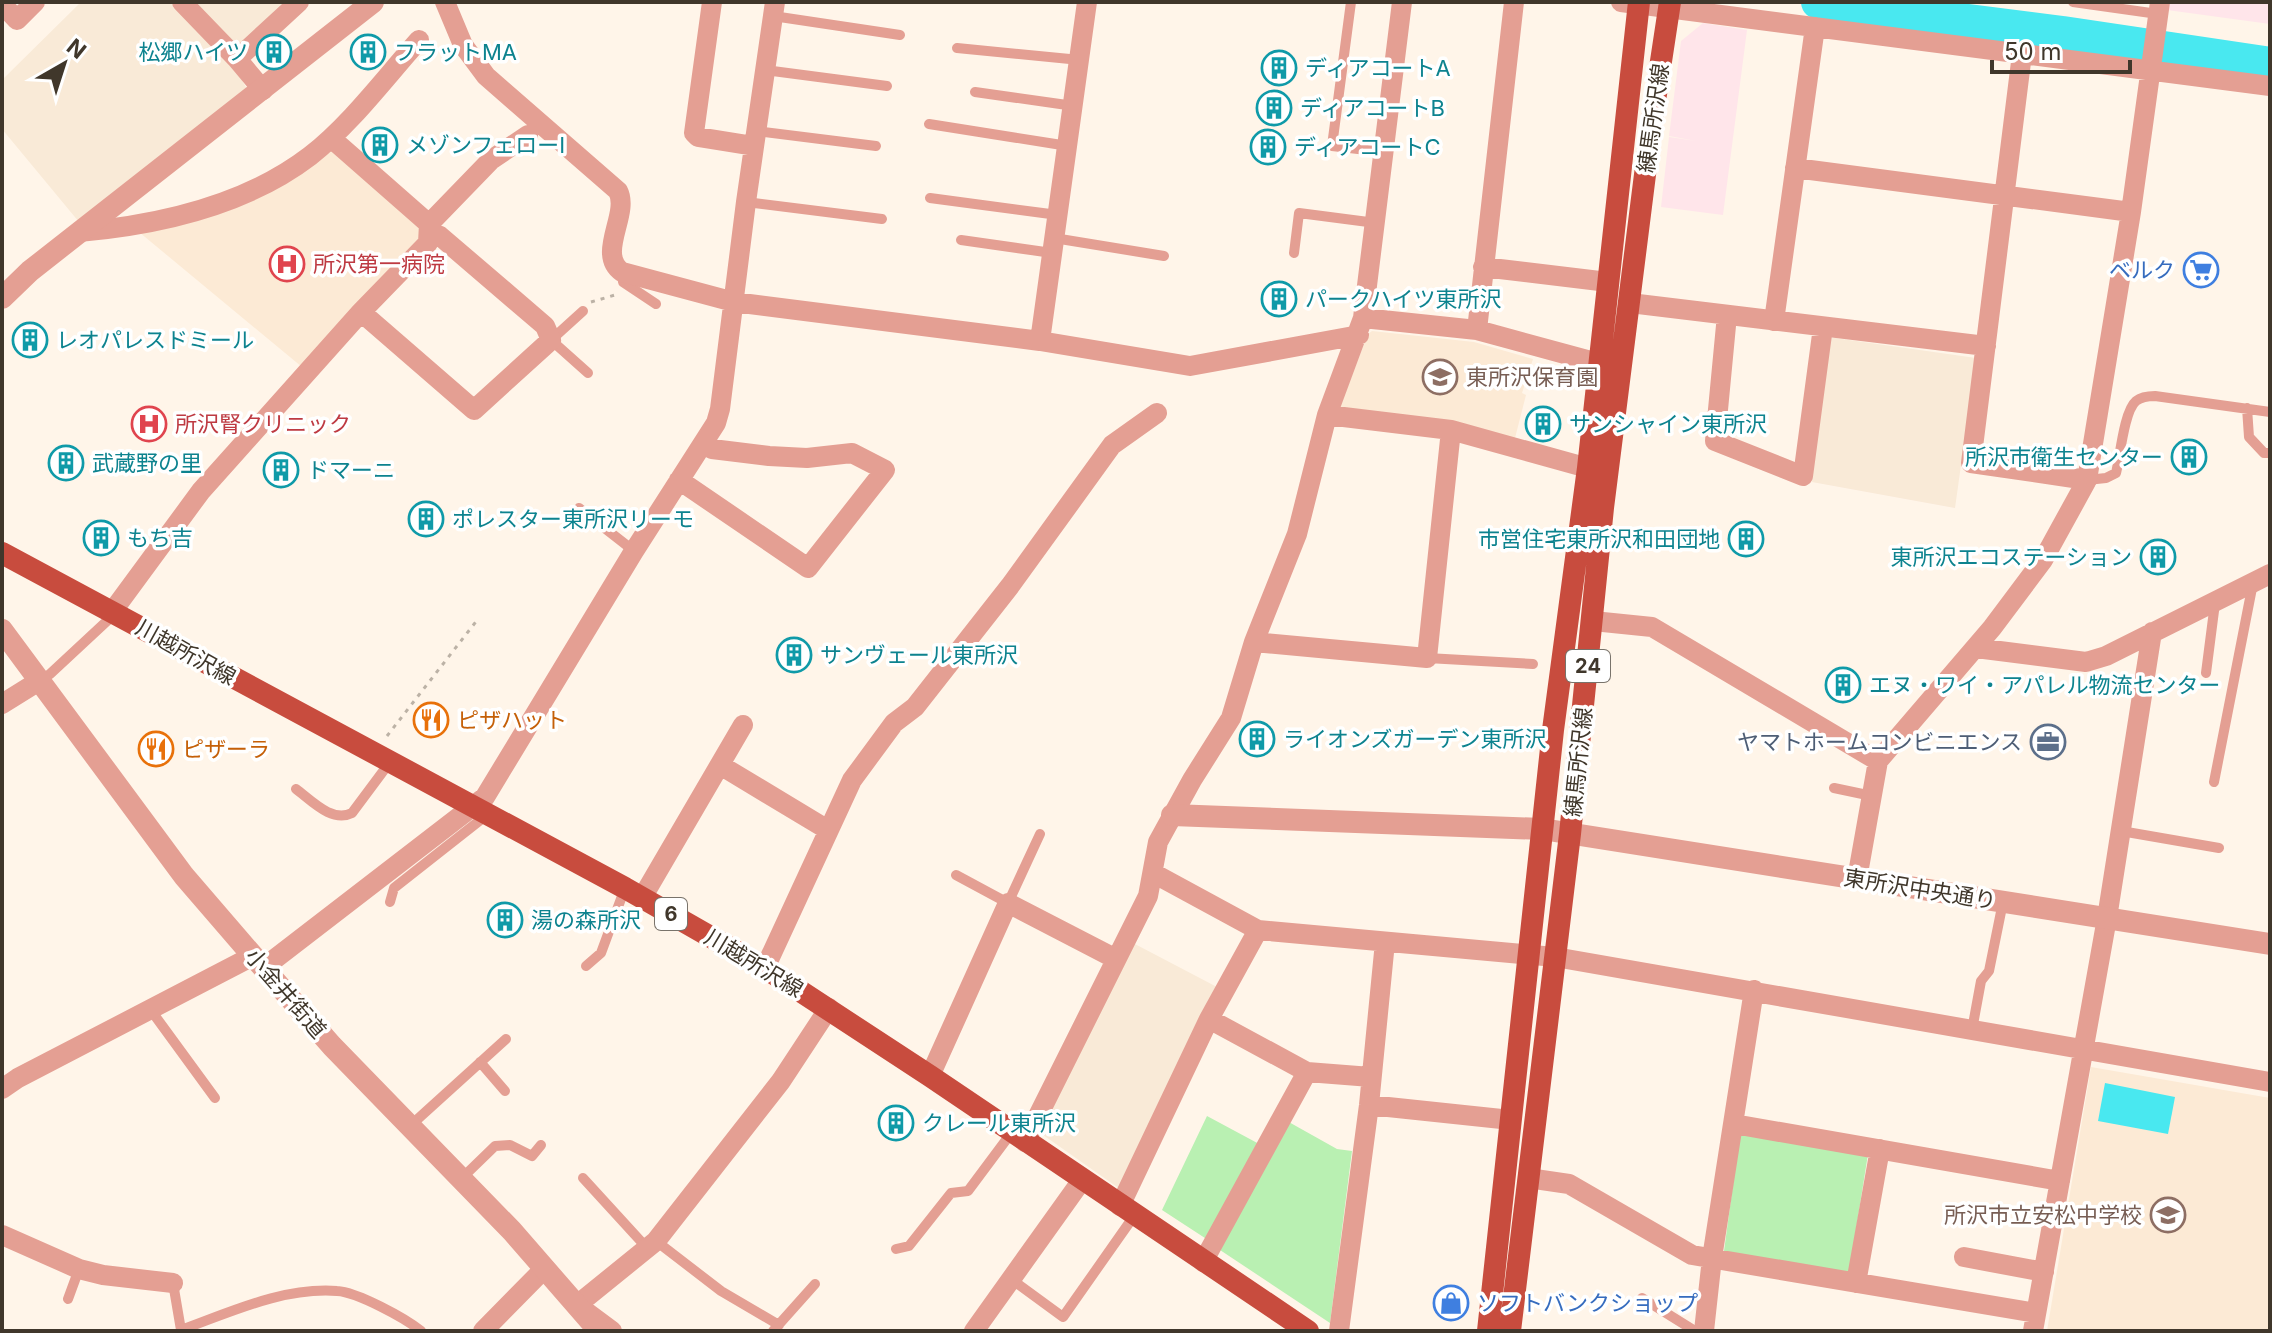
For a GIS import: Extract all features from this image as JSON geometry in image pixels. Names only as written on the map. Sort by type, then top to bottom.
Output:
[{"type":"main road","name":"練馬所沢線","points":[[1488,1331],[1542,829],[1588,468],[1633,3]]},
{"type":"main road","name":"練馬所沢線","points":[[1510,1331],[1570,834],[1603,508],[1651,127],[1670,5]]},
{"type":"main road","name":"川越所沢線","points":[[2,553],[481,810],[765,968],[1308,1331]]},
{"type":"street","points":[[2,4],[17,20],[35,2]]},
{"type":"street","points":[[182,2],[263,90]]},
{"type":"street","points":[[237,59],[299,2]]},
{"type":"street","points":[[2,298],[30,271],[373,2]]},
{"type":"street","points":[[445,2],[463,45],[486,76],[618,191],[622,199],[612,256],[616,267],[627,280],[734,302],[1040,341],[1190,366],[1361,326],[1477,330],[1598,363]]},
{"type":"street","points":[[712,2],[694,133],[698,137],[755,138]]},
{"type":"street","points":[[1040,341],[1087,2]]},
{"type":"street","points":[[1018,1137],[1148,896],[1158,842],[1231,718],[1254,642],[1297,534],[1327,415],[1361,326],[1402,2]]},
{"type":"street","points":[[1477,330],[1514,2]]},
{"type":"street","points":[[1633,3],[1670,5],[2022,54],[2151,65],[2270,86]]},
{"type":"street","points":[[2,1089],[150,1009],[258,962],[481,810],[634,551],[716,423],[774,9]]},
{"type":"street","points":[[1857,879],[1878,761],[1976,648],[2043,560],[2087,480],[2131,212],[2159,12]]},
{"type":"street","points":[[1774,321],[1815,27]]},
{"type":"street","points":[[79,232],[170,218],[242,195],[292,169],[331,138],[419,40]]},
{"type":"street","points":[[2022,54],[1971,463],[2087,480]]},
{"type":"street","points":[[112,612],[201,491],[361,312],[428,243],[429,228],[491,160],[528,135]]},
{"type":"street","points":[[331,138],[429,228],[545,326],[551,340],[474,410],[361,312]]},
{"type":"street","points":[[1795,168],[2131,212]]},
{"type":"street","points":[[1483,267],[1608,282]]},
{"type":"street","points":[[1630,303],[1986,346]]},
{"type":"street","points":[[1727,315],[1715,441],[1803,476],[1823,327]]},
{"type":"street","points":[[765,968],[852,780],[894,723],[915,707],[1010,586],[1112,445],[1157,413]]},
{"type":"street","points":[[1327,415],[1451,430],[1588,468]]},
{"type":"street","points":[[1254,642],[1427,658],[1451,430]]},
{"type":"street","points":[[679,480],[808,568],[885,470],[852,453],[807,458],[782,457],[712,449],[703,444]]},
{"type":"street","points":[[1976,648],[2086,662],[2106,656],[2266,576]]},
{"type":"street","points":[[1593,621],[1652,627],[1878,761]]},
{"type":"street","name":"小金井街道","points":[[2,630],[184,876],[332,1046],[545,1268],[599,1331]]},
{"type":"street","points":[[1528,1178],[1569,1184],[1692,1255],[1856,1283],[2035,1322],[2107,918],[2152,632]]},
{"type":"street","points":[[2,704],[39,681]]},
{"type":"street","points":[[633,893],[720,765],[743,725]]},
{"type":"street","points":[[720,765],[828,830]]},
{"type":"street","name":"東所沢中央通り","points":[[1172,815],[1542,829],[2270,944]]},
{"type":"street","points":[[1153,873],[1258,930],[1530,953],[2270,1082]]},
{"type":"street","points":[[930,1076],[1008,903],[1116,959]]},
{"type":"street","points":[[1127,1211],[1209,1019],[1258,930]]},
{"type":"street","points":[[1339,1331],[1369,1105],[1385,942]]},
{"type":"street","points":[[1704,1331],[1712,1258],[1754,990]]},
{"type":"street","points":[[612,1331],[577,1305],[652,1245],[781,1081],[829,1008]]},
{"type":"street","points":[[1209,1019],[1307,1072],[1371,1077]]},
{"type":"street","points":[[1203,1262],[1307,1072]]},
{"type":"street","points":[[1369,1105],[1511,1120]]},
{"type":"street","points":[[1734,1124],[2060,1181]]},
{"type":"street","points":[[1856,1283],[1880,1149]]},
{"type":"street","points":[[974,1331],[1082,1180]]},
{"type":"street","points":[[2,1235],[79,1269],[173,1283]]},
{"type":"street","points":[[1964,1257],[2044,1272]]},
{"type":"street","points":[[483,1331],[545,1268]]},
{"type":"lane","points":[[1351,2],[1332,146],[1384,152]]},
{"type":"lane","points":[[2073,2],[2159,12]]},
{"type":"lane","points":[[774,9],[900,35]]},
{"type":"lane","points":[[957,48],[1080,60]]},
{"type":"lane","points":[[765,70],[887,86]]},
{"type":"lane","points":[[975,92],[1074,106]]},
{"type":"lane","points":[[929,124],[1068,146]]},
{"type":"lane","points":[[755,138],[876,146]]},
{"type":"lane","points":[[930,198],[1058,215]]},
{"type":"lane","points":[[746,202],[882,219]]},
{"type":"lane","points":[[1294,253],[1299,213],[1376,223]]},
{"type":"lane","points":[[961,240],[1164,256]]},
{"type":"lane","points":[[627,280],[656,304]]},
{"type":"lane","points":[[587,306],[551,340],[588,373]]},
{"type":"lane","points":[[2087,480],[2106,478],[2116,473],[2128,413],[2136,400],[2155,396],[2270,412]]},
{"type":"lane","points":[[2247,408],[2249,437],[2264,453],[2270,453]]},
{"type":"lane","points":[[579,508],[634,551]]},
{"type":"lane","points":[[2214,782],[2266,576]]},
{"type":"lane","points":[[2206,673],[2215,600]]},
{"type":"lane","points":[[39,681],[107,621],[112,612]]},
{"type":"lane","points":[[1427,658],[1533,664]]},
{"type":"lane","points":[[296,789],[333,815],[343,817],[352,813],[381,758]]},
{"type":"lane","points":[[1834,788],[1872,796]]},
{"type":"lane","points":[[390,902],[394,888],[481,810]]},
{"type":"lane","points":[[2121,831],[2219,848]]},
{"type":"lane","points":[[956,875],[1008,903],[1040,834]]},
{"type":"lane","points":[[586,966],[601,953],[633,893]]},
{"type":"lane","points":[[1972,1030],[1981,981],[1989,971],[2003,902]]},
{"type":"lane","points":[[150,1009],[215,1098]]},
{"type":"lane","points":[[410,1126],[506,1039]]},
{"type":"lane","points":[[480,1062],[505,1091]]},
{"type":"lane","points":[[896,1249],[909,1246],[951,1193],[968,1191],[1018,1137]]},
{"type":"lane","points":[[461,1179],[495,1146],[510,1145],[532,1156],[541,1145]]},
{"type":"lane","points":[[583,1178],[652,1245],[776,1328],[815,1284]]},
{"type":"lane","points":[[1011,1279],[1063,1317],[1127,1211]]},
{"type":"lane","points":[[68,1299],[79,1269]]},
{"type":"lane","points":[[173,1283],[181,1330],[279,1295],[340,1291],[404,1318],[421,1331]]},
{"type":"lane","points":[[1642,1298],[1695,1331]]},
{"type":"path","points":[[587,306],[627,280]]},
{"type":"path","points":[[381,758],[478,619]]},
{"type":"shaded area","points":[[81,2],[174,2],[229,58],[247,89],[79,222],[2,129],[2,80]]},
{"type":"shaded area","points":[[191,2],[292,2],[241,52]]},
{"type":"shaded area","points":[[2168,2],[2270,2],[2270,24],[2167,10]]},
{"type":"shaded area","points":[[1703,23],[1747,30],[1723,215],[1661,207],[1669,137],[1696,141],[1669,136],[1681,41]]},
{"type":"shaded area","name":"所沢第一病院","points":[[331,146],[421,229],[420,239],[302,367],[139,232]]},
{"type":"shaded area","name":"東所沢保育園","points":[[1372,331],[1474,342],[1533,359],[1522,393],[1526,395],[1515,438],[1340,407],[1368,334]]},
{"type":"shaded area","points":[[1828,337],[1976,358],[1955,508],[1812,482]]},
{"type":"shaded area","points":[[1133,943],[1217,987],[1120,1189],[1036,1130]]},
{"type":"shaded area","name":"所沢市立安松中学校","points":[[2091,1067],[2270,1098],[2270,1331],[2047,1331]]},
{"type":"green space","points":[[1207,1116],[1261,1145],[1208,1240],[1162,1210]]},
{"type":"green space","points":[[1287,1121],[1337,1149],[1352,1151],[1330,1323],[1217,1248]]},
{"type":"green space","points":[[1740,1133],[1868,1154],[1849,1274],[1724,1251]]},
{"type":"water","points":[[2105,1083],[2175,1097],[2168,1134],[2098,1121]]},
{"type":"waterway","points":[[1818,2],[2063,33],[2270,64]]},
{"type":"place","name":"松郷ハイツ","points":[[274,52]]},
{"type":"place","name":"フラットMA","points":[[368,52]]},
{"type":"place","name":"ディアコートA","points":[[1279,68]]},
{"type":"place","name":"ディアコートB","points":[[1274,108]]},
{"type":"place","name":"メゾンフェローⅠ","points":[[380,145]]},
{"type":"place","name":"ディアコートC","points":[[1268,147]]},
{"type":"place","name":"所沢第一病院","points":[[287,264]]},
{"type":"place","name":"ベルク","points":[[2201,270]]},
{"type":"place","name":"パークハイツ東所沢","points":[[1279,299]]},
{"type":"place","name":"レオパレスドミール","points":[[30,340]]},
{"type":"place","name":"東所沢保育園","points":[[1440,377]]},
{"type":"place","name":"所沢腎クリニック","points":[[149,424]]},
{"type":"place","name":"サンシャイン東所沢","points":[[1543,424]]},
{"type":"place","name":"所沢市衛生センター","points":[[2189,457]]},
{"type":"place","name":"武蔵野の里","points":[[66,463]]},
{"type":"place","name":"ドマーニ","points":[[281,470]]},
{"type":"place","name":"ポレスター東所沢リーモ","points":[[426,519]]},
{"type":"place","name":"もち吉","points":[[101,538]]},
{"type":"place","name":"市営住宅東所沢和田団地","points":[[1746,539]]},
{"type":"place","name":"東所沢エコステーション","points":[[2158,557]]},
{"type":"place","name":"サンヴェール東所沢","points":[[794,655]]},
{"type":"place","name":"エヌ・ワイ・アパレル物流センター","points":[[1843,685]]},
{"type":"place","name":"ピザハット","points":[[431,720]]},
{"type":"place","name":"ライオンズガーデン東所沢","points":[[1257,739]]},
{"type":"place","name":"ヤマトホームコンビニエンス","points":[[2048,742]]},
{"type":"place","name":"ピザーラ","points":[[156,749]]},
{"type":"place","name":"湯の森所沢","points":[[505,920]]},
{"type":"place","name":"クレール東所沢","points":[[896,1123]]},
{"type":"place","name":"所沢市立安松中学校","points":[[2168,1215]]},
{"type":"place","name":"ソフトバンクショップ","points":[[1451,1303]]}]
